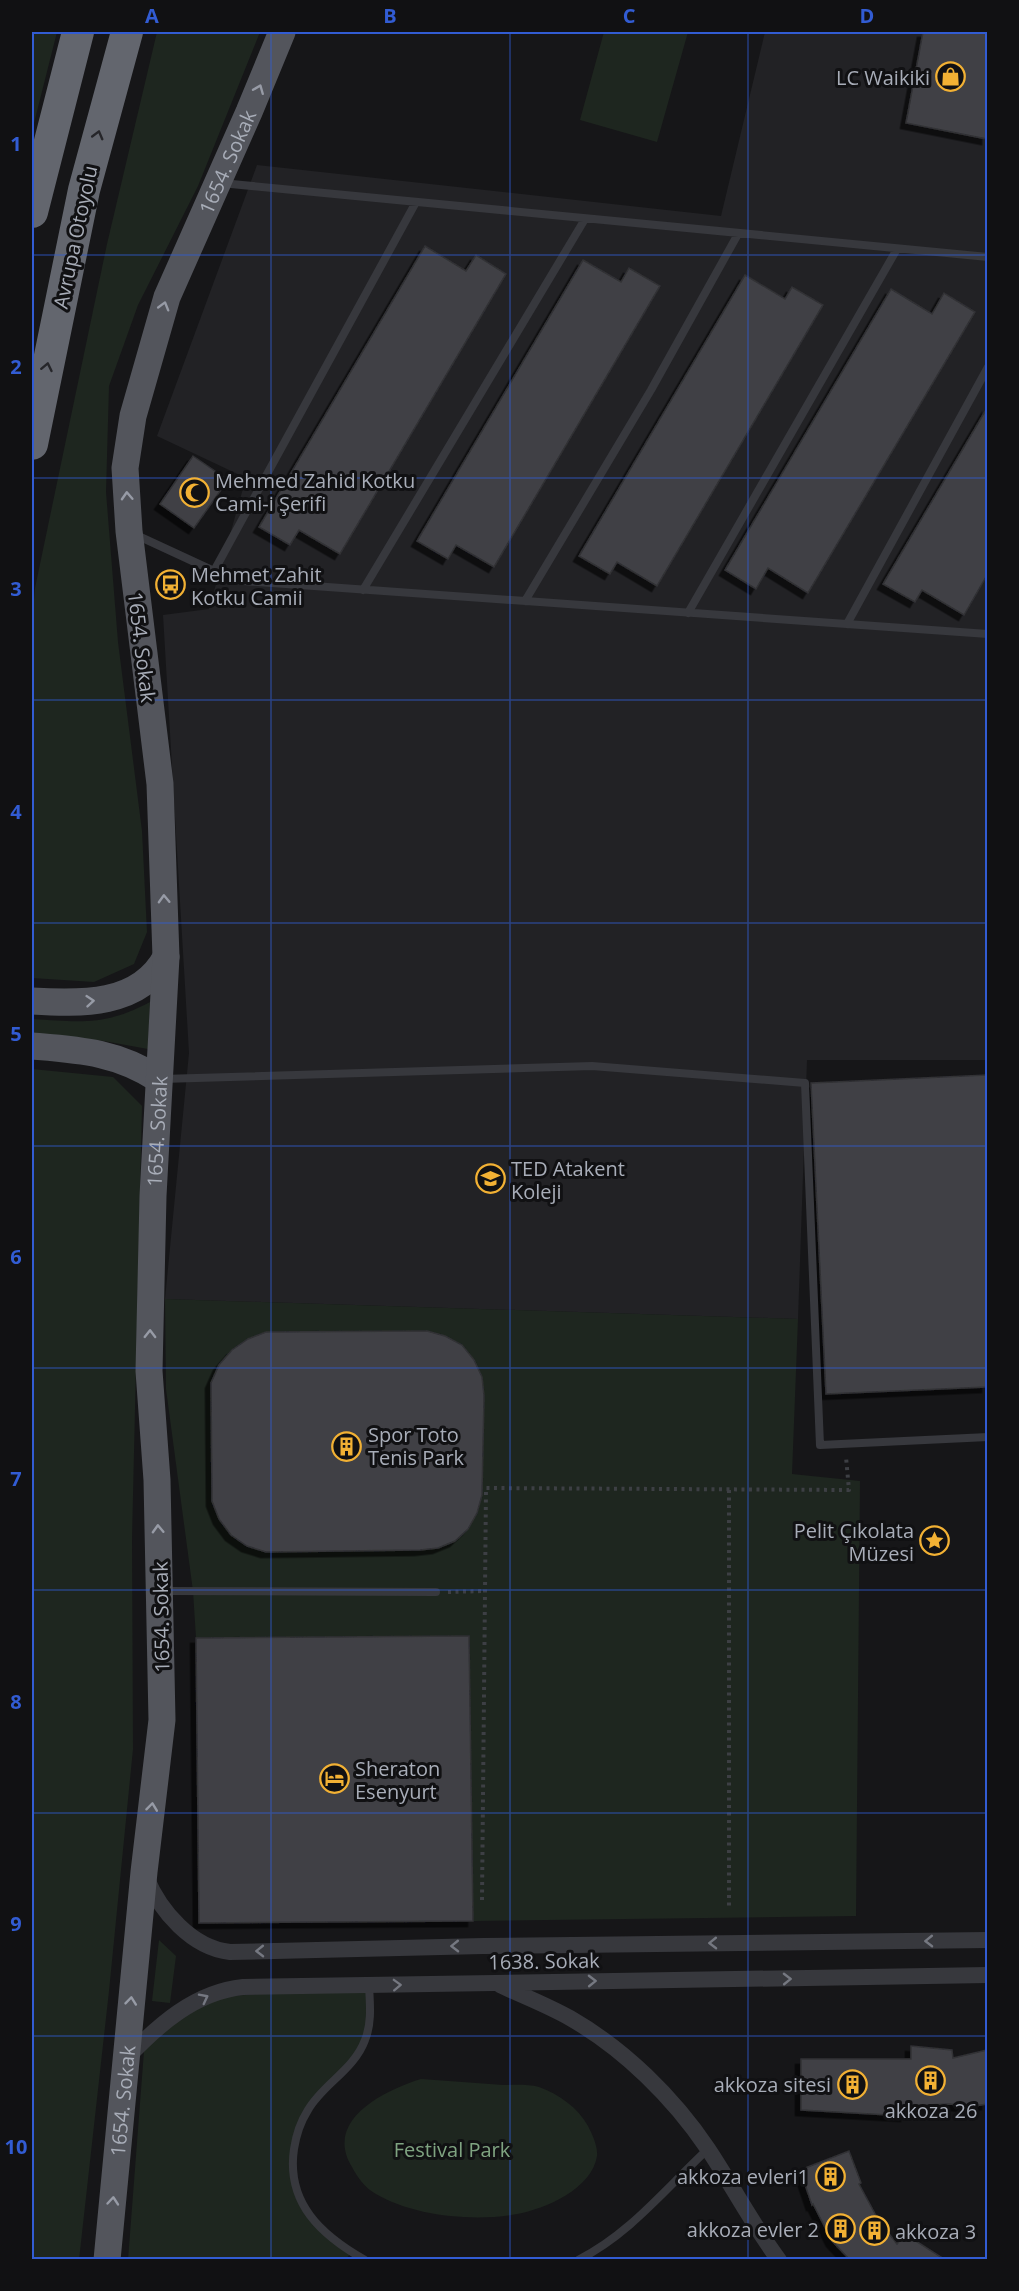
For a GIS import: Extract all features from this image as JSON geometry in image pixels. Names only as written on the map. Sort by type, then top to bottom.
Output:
[{"type":"highway","points":[[32,212],[78,32]]},
{"type":"highway","name":"Avrupa Otoyolu","points":[[32,444],[84,190],[127,32]]},
{"type":"main road","name":"1654. Sokak","points":[[108,2259],[125,2059],[162,1720],[157,1480],[149,1371],[153,1196],[166,957],[160,784],[129,531],[125,468],[133,416],[167,297],[282,32]]},
{"type":"main road","points":[[32,1001],[86,1002],[115,997],[151,979],[166,957]]},
{"type":"main road","points":[[32,1046],[81,1050],[109,1056],[133,1064],[158,1079]]},
{"type":"street","name":"1638. Sokak","points":[[144,1872],[159,1902],[193,1938],[218,1951],[230,1952],[483,1946],[987,1940]]},
{"type":"street","name":"1638. Sokak","points":[[125,2059],[145,2038],[173,2015],[214,1993],[243,1987],[987,1975]]},
{"type":"street","points":[[493,1983],[569,2018],[617,2050],[667,2098],[708,2149],[756,2229],[779,2259]]},
{"type":"lane","points":[[218,183],[987,257]]},
{"type":"lane","points":[[214,571],[416,202]]},
{"type":"lane","points":[[363,590],[585,219]]},
{"type":"lane","points":[[525,601],[651,390],[738,234]]},
{"type":"lane","points":[[688,613],[897,249]]},
{"type":"lane","points":[[847,624],[987,368]]},
{"type":"lane","points":[[129,531],[214,571],[243,581],[987,634]]},
{"type":"lane","points":[[158,1079],[592,1066],[805,1083],[820,1444],[987,1437]]},
{"type":"lane","points":[[161,1591],[436,1592]]},
{"type":"lane","points":[[365,2259],[352,2252],[313,2220],[297,2193],[293,2167],[296,2140],[308,2110],[349,2067],[365,2041],[370,2020],[369,1986]]},
{"type":"lane","points":[[578,2259],[597,2250],[633,2222],[708,2149]]},
{"type":"path","points":[[482,1900],[486,1488],[849,1490],[844,1443]]},
{"type":"path","points":[[729,1490],[729,1906]]},
{"type":"path","points":[[436,1592],[485,1591]]},
{"type":"shaded area","points":[[765,32],[987,32],[987,1060],[807,1060],[798,1319],[165,1299],[189,1053],[163,615],[209,609],[246,478],[157,436],[257,165],[721,216]]},
{"type":"green space","points":[[32,32],[57,32],[32,131]]},
{"type":"green space","points":[[157,32],[260,32],[198,186],[138,305],[109,386],[106,492],[118,642],[142,831],[147,932],[134,964],[94,982],[32,978],[32,620],[35,588],[107,244]]},
{"type":"green space","points":[[604,32],[688,32],[657,142],[580,120]]},
{"type":"green space","points":[[150,1002],[148,1049],[104,1041],[32,1034],[32,1019],[92,1021],[106,1019]]},
{"type":"green space","points":[[32,1069],[113,1077],[142,1106],[132,1539],[133,1749],[79,2260],[32,2259]]},
{"type":"green space","points":[[165,1299],[798,1319],[792,1474],[860,1481],[856,1916],[473,1921],[469,1636],[196,1638],[193,1591],[166,1389]]},
{"type":"green space","points":[[159,1940],[176,1956],[170,2003],[152,2001]]},
{"type":"green space","points":[[369,1986],[365,2041],[301,2125],[293,2175],[307,2211],[352,2252],[345,2260],[128,2260],[145,2038],[203,1998]]},
{"type":"green space","name":"Festival Park","points":[[421,2079],[530,2085],[554,2094],[567,2102],[588,2126],[597,2148],[593,2168],[577,2188],[566,2196],[517,2214],[463,2217],[426,2212],[391,2202],[368,2189],[356,2175],[345,2150],[345,2135],[352,2121],[376,2099]]},
{"type":"building","name":"LC Waikiki","points":[[923,32],[987,32],[987,139],[906,123]]},
{"type":"building","points":[[425,246],[466,271],[476,255],[506,274],[340,554],[299,530],[290,545],[259,527]]},
{"type":"building","points":[[583,260],[621,282],[629,268],[660,286],[494,567],[456,545],[448,559],[417,541]]},
{"type":"building","points":[[745,275],[785,299],[792,287],[823,305],[657,586],[617,562],[610,574],[579,556]]},
{"type":"building","points":[[891,289],[932,314],[944,293],[975,312],[808,593],[768,568],[756,589],[725,570]]},
{"type":"building","points":[[987,408],[987,575],[964,615],[922,590],[915,602],[883,584]]},
{"type":"building","name":"Mehmed Zahid Kotku Cami-i Şerifi","points":[[193,456],[228,480],[194,528],[160,504]]},
{"type":"building","points":[[987,1075],[987,1387],[826,1394],[811,1083]]},
{"type":"building","name":"Spor Toto Tenis Park","points":[[427,1331],[445,1336],[462,1345],[474,1360],[482,1377],[484,1396],[482,1495],[477,1513],[468,1529],[455,1541],[438,1548],[420,1550],[266,1552],[247,1546],[231,1535],[219,1519],[212,1501],[211,1383],[219,1365],[232,1350],[248,1339],[266,1332]]},
{"type":"building","name":"Sheraton Esenyurt","points":[[469,1636],[473,1921],[199,1923],[196,1638]]},
{"type":"building","points":[[911,2046],[952,2050],[953,2058],[987,2050],[987,2104],[969,2107],[950,2104],[905,2106],[906,2116],[801,2110],[801,2059],[911,2059]]},
{"type":"building","points":[[849,2151],[861,2183],[859,2184],[879,2221],[897,2244],[905,2234],[944,2259],[849,2259],[832,2241],[812,2205],[800,2170]]},
{"type":"place","name":"LC Waikiki","points":[[951,77]]},
{"type":"place","name":"Mehmed Zahid Kotku Cami-i Şerifi","points":[[194,492]]},
{"type":"place","name":"Mehmet Zahit Kotku Camii","points":[[170,585]]},
{"type":"place","name":"TED Atakent Koleji","points":[[490,1179]]},
{"type":"place","name":"Spor Toto Tenis Park","points":[[347,1446]]},
{"type":"place","name":"Pelit Çıkolata Müzesi","points":[[935,1541]]},
{"type":"place","name":"Sheraton Esenyurt","points":[[334,1779]]},
{"type":"place","name":"akkoza 26","points":[[931,2080]]},
{"type":"place","name":"akkoza sitesi","points":[[852,2084]]},
{"type":"place","name":"akkoza evleri1","points":[[830,2176]]},
{"type":"place","name":"akkoza evler 2","points":[[840,2229]]},
{"type":"place","name":"akkoza 3","points":[[874,2231]]}]
